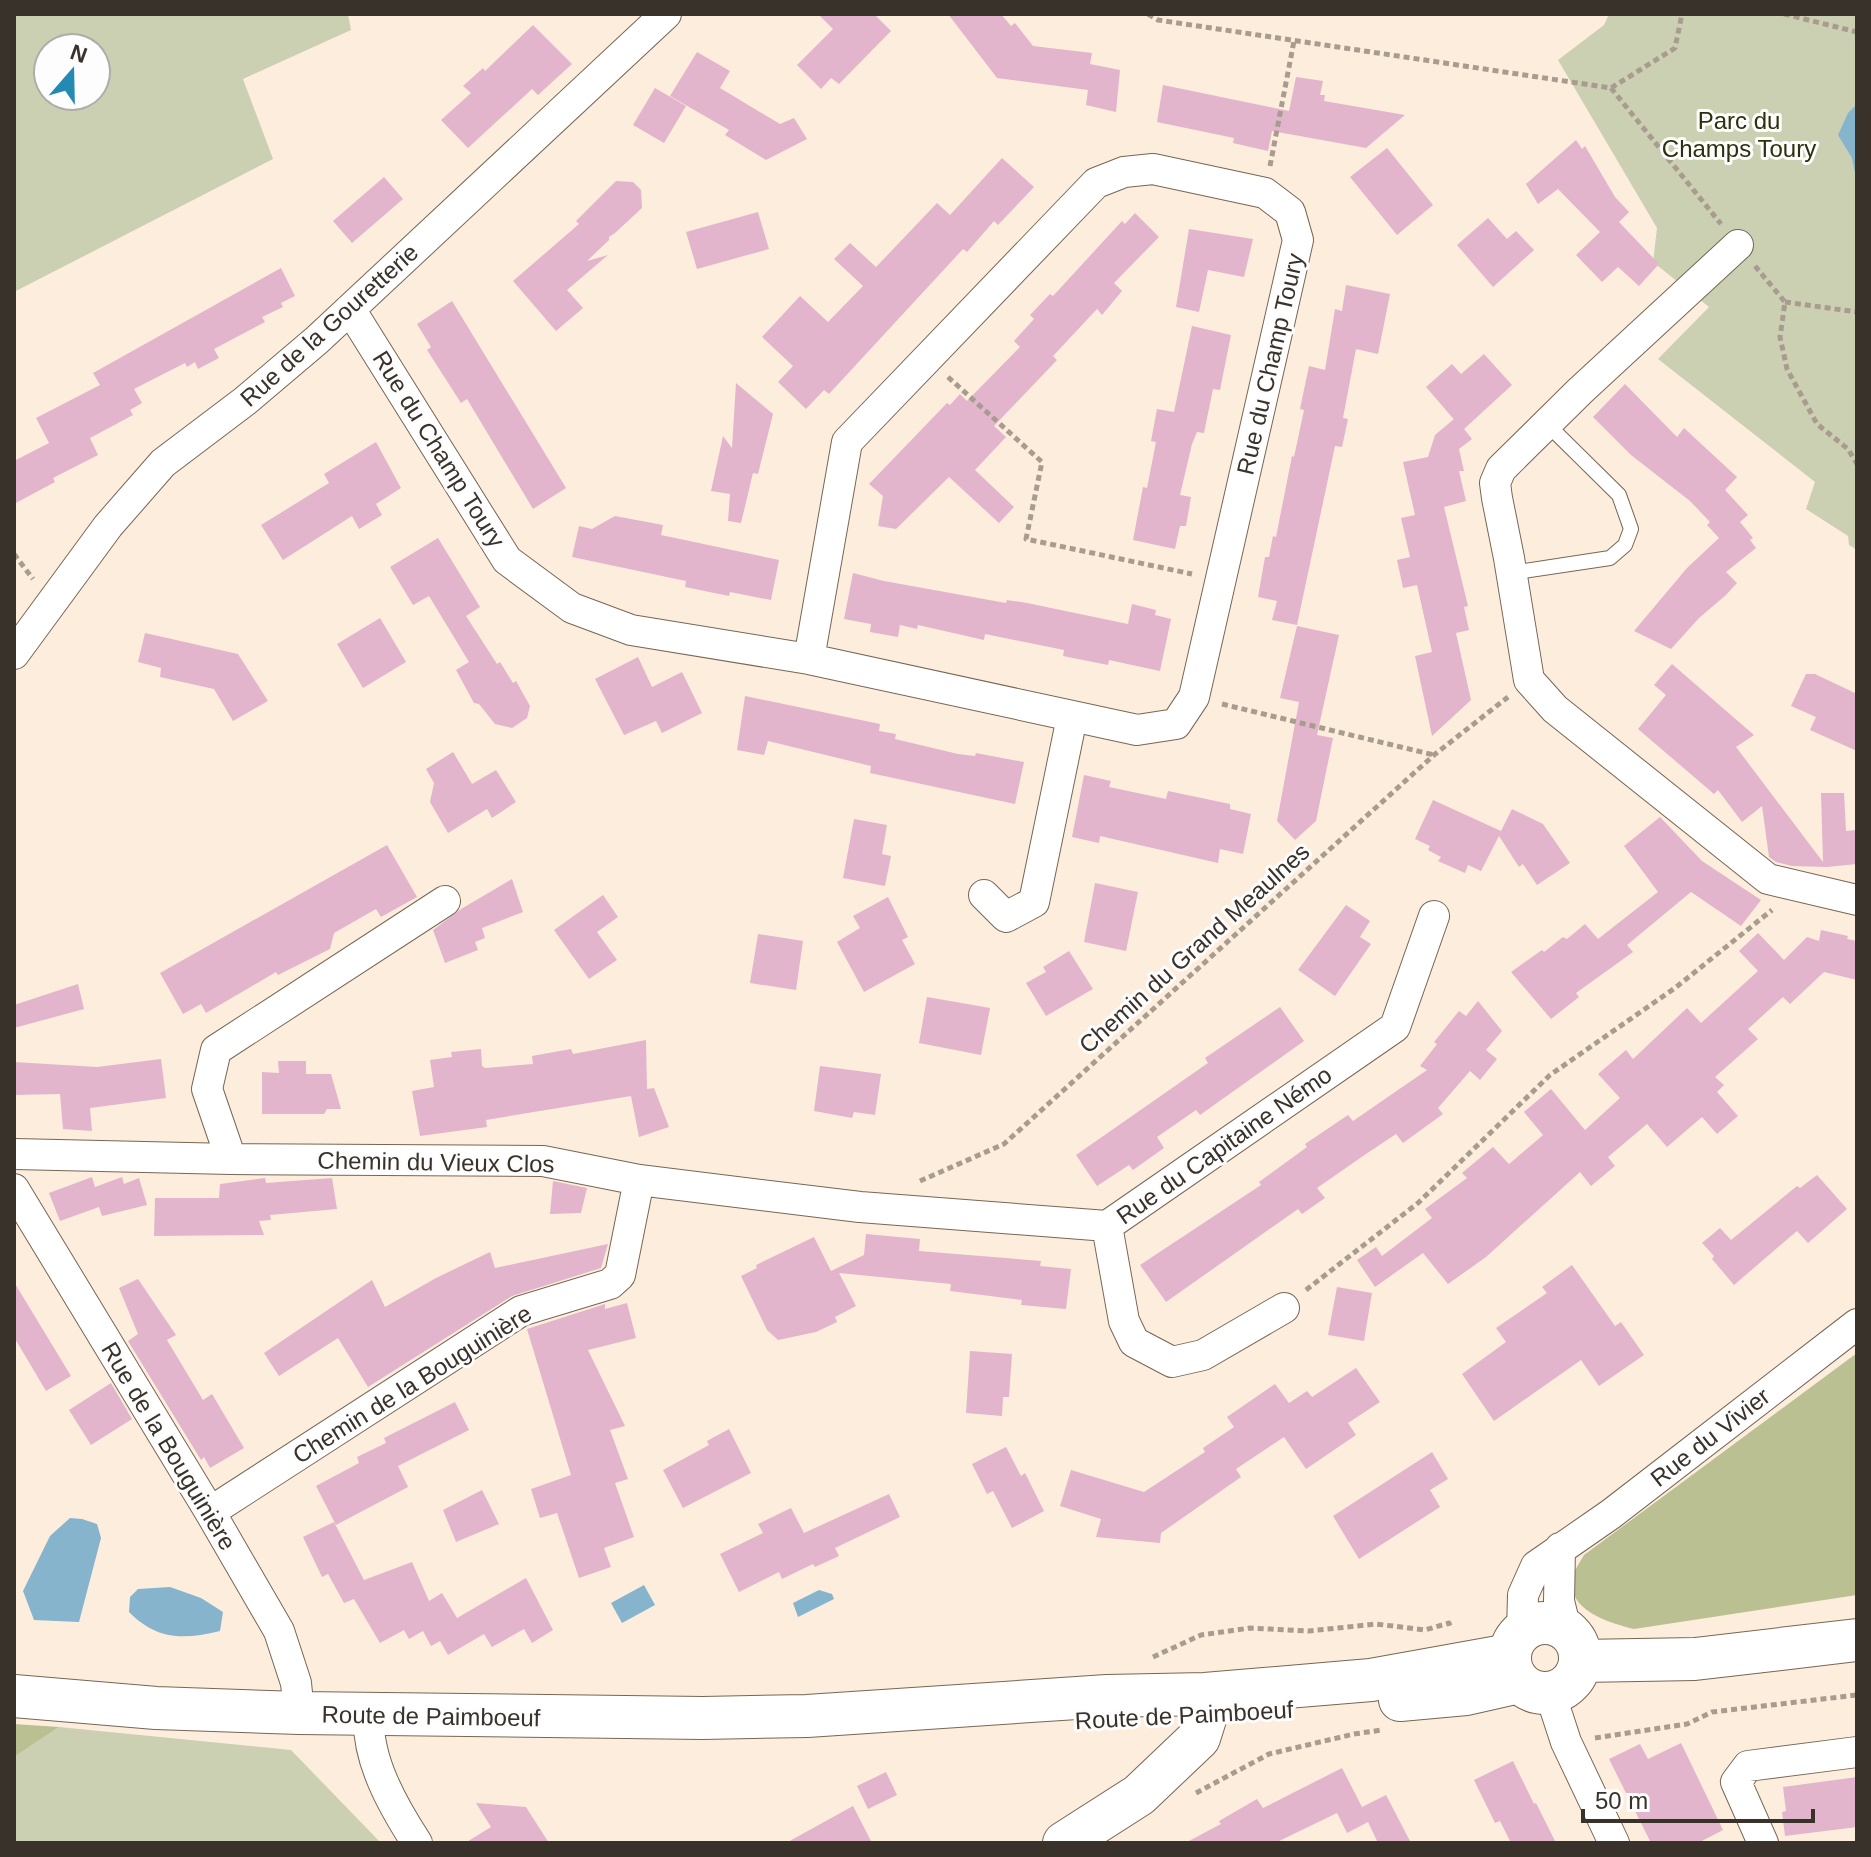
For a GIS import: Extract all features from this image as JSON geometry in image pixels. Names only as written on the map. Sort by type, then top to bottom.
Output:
[{"type":"street","name":"Rue de la Gouretterie","points":[[14,654],[108,526],[163,463],[245,401],[350,309],[666,14]]},
{"type":"street","points":[[809,659],[847,442],[1096,183],[1124,172],[1153,169],[1265,193]]},
{"type":"street","name":"Rue du Champ Toury","points":[[350,309],[507,560],[572,608],[631,630],[809,659],[1137,730],[1176,724],[1194,697],[1298,240],[1290,212],[1265,193]]},
{"type":"street","points":[[1738,245],[1580,391],[1501,469],[1495,483],[1529,680],[1555,709],[1768,879],[1857,900]]},
{"type":"street","points":[[984,895],[1006,917],[1034,902],[1072,717]]},
{"type":"street","points":[[231,1159],[207,1089],[216,1050],[445,901]]},
{"type":"street","name":"Rue du Capitaine Némo","points":[[639,1180],[860,1207],[1107,1226],[1395,1027],[1434,916]]},
{"type":"street","name":"Chemin du Vieux Clos","points":[[14,1154],[543,1161],[639,1180]]},
{"type":"street","name":"Chemin de la Bouguinière","points":[[210,1512],[521,1311],[610,1284],[620,1275],[639,1180]]},
{"type":"street","name":"Rue de la Bouguinière","points":[[14,1189],[279,1631],[296,1683],[299,1713]]},
{"type":"street","points":[[1107,1226],[1124,1321],[1134,1342],[1172,1362],[1203,1355],[1284,1308]]},
{"type":"street","name":"Rue du Vivier","points":[[1525,1665],[1521,1610],[1528,1580],[1536,1566],[1611,1514],[1857,1324]]},
{"type":"street","points":[[1525,1665],[1571,1682],[1573,1645],[1559,1601],[1560,1548]]},
{"type":"street","name":"Route de Paimboeuf","points":[[14,1696],[156,1708],[299,1713],[687,1718],[848,1714],[1107,1696],[1205,1706],[1371,1680],[1525,1665],[1544,1623],[1558,1625],[1573,1645],[1695,1659],[1857,1640]]},
{"type":"street","points":[[1525,1665],[1614,1843]]},
{"type":"street","points":[[1064,1843],[1139,1795],[1199,1738],[1205,1706]]},
{"type":"street","points":[[369,1714],[369,1743],[399,1815],[417,1843]]},
{"type":"street","points":[[1763,1843],[1736,1782],[1748,1766],[1857,1752]]},
{"type":"lane","points":[[1511,573],[1610,558],[1625,545],[1631,529],[1619,495],[1548,425]]},
{"type":"path","points":[[1148,14],[1158,20],[1611,88],[1675,48],[1682,14]]},
{"type":"path","points":[[1784,14],[1857,32]]},
{"type":"path","points":[[1265,193],[1294,41]]},
{"type":"path","points":[[1785,302],[1857,312]]},
{"type":"path","points":[[927,358],[1042,462],[1026,539],[1221,580]]},
{"type":"path","name":"Chemin du Grand Meaulnes","points":[[918,1182],[1004,1144],[1434,755],[1529,680]]},
{"type":"path","points":[[1194,697],[1434,755]]},
{"type":"path","points":[[1284,1308],[1418,1203],[1550,1075],[1675,988],[1799,887]]},
{"type":"path","points":[[1566,1742],[1687,1724],[1712,1712],[1857,1695]]},
{"type":"green space","points":[[14,14],[348,14],[351,30],[243,79],[273,159],[14,292]]},
{"type":"green space","name":"Parc du Champs Toury","points":[[1609,14],[1857,14],[1857,550],[1849,545],[1848,536],[1806,509],[1815,482],[1658,359],[1709,307],[1653,262],[1657,228],[1558,60],[1604,25]]},
{"type":"green space","points":[[1857,1353],[1857,1595],[1634,1629],[1603,1619],[1583,1607],[1576,1599],[1573,1578],[1584,1555]]},
{"type":"green space","points":[[14,1724],[59,1727],[14,1757]]},
{"type":"green space","points":[[59,1727],[291,1750],[381,1843],[14,1843],[14,1757]]},
{"type":"water","points":[[1857,104],[1857,183],[1852,158],[1838,135],[1848,113]]},
{"type":"water","points":[[70,1518],[97,1524],[101,1538],[79,1622],[34,1620],[23,1591],[50,1536]]},
{"type":"water","points":[[644,1585],[655,1605],[622,1623],[611,1603]]},
{"type":"water","points":[[170,1587],[201,1598],[223,1612],[220,1631],[194,1636],[160,1633],[129,1612],[130,1597],[138,1589]]},
{"type":"water","points":[[819,1590],[832,1594],[834,1599],[798,1617],[793,1603]]},
{"type":"building","points":[[818,14],[874,14],[891,31],[839,84],[831,78],[821,89],[797,65],[833,29]]},
{"type":"building","points":[[948,14],[1001,14],[1011,26],[1015,23],[1033,46],[1092,53],[1090,64],[1120,70],[1116,112],[1086,105],[1088,90],[997,78]]},
{"type":"building","points":[[533,25],[572,64],[538,95],[532,89],[468,148],[441,120],[471,93],[463,86],[483,68],[485,71]]},
{"type":"building","points":[[697,52],[730,71],[720,88],[780,124],[794,118],[807,139],[766,160],[725,135],[729,130],[670,96]]},
{"type":"building","points":[[1296,77],[1323,81],[1320,95],[1325,95],[1324,101],[1405,115],[1366,148],[1272,131],[1268,151],[1233,143],[1234,138],[1157,122],[1163,85],[1289,111]]},
{"type":"building","points":[[655,88],[686,106],[664,143],[633,125]]},
{"type":"building","points":[[1576,140],[1582,149],[1585,146],[1615,197],[1629,212],[1619,222],[1659,264],[1639,286],[1618,267],[1602,282],[1576,255],[1600,232],[1558,189],[1538,204],[1526,184]]},
{"type":"building","points":[[1387,148],[1433,205],[1397,235],[1350,177]]},
{"type":"building","points":[[1002,158],[1034,187],[998,225],[994,221],[967,252],[963,249],[829,394],[824,390],[806,409],[778,382],[793,366],[762,337],[800,296],[828,322],[863,286],[834,259],[850,243],[876,267],[937,203],[950,215]]},
{"type":"building","points":[[384,177],[403,199],[352,243],[333,221]]},
{"type":"building","points":[[616,181],[633,182],[641,190],[642,208],[587,261],[608,255],[567,290],[583,308],[556,331],[513,281],[579,224],[576,221]]},
{"type":"building","points":[[758,212],[769,249],[697,269],[686,232]]},
{"type":"building","points":[[1135,213],[1159,237],[1114,283],[1122,291],[1102,315],[1097,309],[1053,356],[1057,360],[994,426],[1006,437],[975,470],[1014,507],[999,523],[949,477],[896,529],[878,526],[883,496],[869,484],[947,403],[950,405],[960,394],[967,401],[1020,347],[1014,341],[1034,319],[1030,315],[1050,294],[1053,296],[1122,221],[1125,224]]},
{"type":"building","points":[[1488,218],[1507,239],[1516,231],[1534,250],[1493,287],[1457,245]]},
{"type":"building","points":[[1189,229],[1253,239],[1244,277],[1208,270],[1199,312],[1176,307]]},
{"type":"building","points":[[281,268],[295,296],[281,303],[283,307],[262,317],[265,322],[214,349],[219,358],[198,369],[195,362],[187,367],[185,363],[134,389],[142,403],[130,410],[133,415],[90,438],[98,455],[53,478],[55,482],[14,504],[14,461],[49,443],[36,418],[100,385],[93,373]]},
{"type":"building","points":[[1346,285],[1390,294],[1378,354],[1356,349],[1343,418],[1348,419],[1342,447],[1335,446],[1297,625],[1272,620],[1277,601],[1258,597],[1265,557],[1269,557],[1273,536],[1276,537],[1294,457],[1309,366],[1325,370],[1335,309],[1342,311]]},
{"type":"building","points":[[452,301],[566,488],[533,509],[467,399],[461,403],[427,350],[431,347],[417,324]]},
{"type":"building","points":[[1192,326],[1231,335],[1220,390],[1213,389],[1204,433],[1197,432],[1192,444],[1180,495],[1191,497],[1186,526],[1180,526],[1175,549],[1133,540],[1156,442],[1151,441],[1157,409],[1174,412]]},
{"type":"building","points":[[1484,354],[1512,385],[1464,429],[1472,439],[1459,449],[1464,471],[1459,471],[1466,501],[1444,507],[1468,606],[1464,607],[1469,630],[1456,633],[1471,700],[1432,736],[1415,656],[1432,652],[1417,585],[1403,588],[1397,560],[1410,557],[1401,518],[1415,515],[1403,462],[1428,457],[1435,435],[1454,419],[1426,387],[1452,364],[1461,374]]},
{"type":"building","points":[[736,383],[773,414],[758,474],[753,473],[741,523],[728,521],[730,494],[711,491],[723,436],[732,448]]},
{"type":"building","points":[[1625,384],[1677,437],[1684,428],[1737,477],[1725,490],[1748,515],[1740,522],[1753,538],[1750,540],[1756,548],[1726,572],[1737,583],[1671,649],[1634,631],[1687,568],[1719,538],[1707,525],[1710,522],[1690,501],[1631,455],[1593,417]]},
{"type":"building","points":[[376,442],[401,488],[376,504],[382,515],[359,529],[352,516],[283,560],[261,525],[329,483],[324,474]]},
{"type":"building","points":[[615,516],[663,525],[661,535],[779,560],[771,600],[685,587],[686,581],[572,557],[579,526],[592,529]]},
{"type":"building","points":[[438,538],[480,607],[466,616],[497,664],[500,662],[513,683],[516,681],[530,706],[527,718],[512,728],[495,724],[479,704],[474,703],[456,670],[469,662],[429,596],[413,605],[390,567]]},
{"type":"building","points":[[853,573],[1128,624],[1132,604],[1156,610],[1155,615],[1171,619],[1160,671],[1109,660],[1108,665],[1063,656],[1064,650],[985,634],[984,640],[918,625],[917,629],[900,625],[898,637],[870,632],[871,624],[844,619]]},
{"type":"building","points":[[380,618],[406,662],[363,688],[337,644]]},
{"type":"building","points":[[1297,626],[1339,635],[1317,735],[1333,738],[1316,821],[1295,840],[1277,821],[1299,702],[1280,698]]},
{"type":"building","points":[[145,633],[238,654],[268,701],[233,721],[214,689],[160,677],[161,668],[138,662]]},
{"type":"building","points":[[638,657],[652,687],[682,672],[702,713],[662,733],[656,721],[624,735],[595,679]]},
{"type":"building","points":[[1672,664],[1754,735],[1736,747],[1823,862],[1821,793],[1844,793],[1846,831],[1857,830],[1857,864],[1827,867],[1792,866],[1776,862],[1769,857],[1762,806],[1742,822],[1718,790],[1714,794],[1638,729],[1666,695],[1654,685]]},
{"type":"building","points":[[1806,674],[1815,674],[1857,694],[1857,751],[1810,730],[1816,717],[1791,706]]},
{"type":"building","points":[[745,696],[880,724],[879,731],[896,734],[895,739],[958,754],[975,756],[976,753],[1024,762],[1015,804],[870,773],[871,766],[768,741],[764,755],[737,750]]},
{"type":"building","points":[[453,752],[472,784],[496,770],[516,802],[492,818],[487,809],[448,833],[430,802],[434,783],[426,769]]},
{"type":"building","points":[[1084,775],[1111,781],[1109,787],[1166,799],[1168,791],[1230,804],[1230,809],[1251,814],[1243,854],[1220,849],[1218,863],[1100,836],[1099,843],[1072,837]]},
{"type":"building","points":[[1433,800],[1501,831],[1512,809],[1543,824],[1570,863],[1537,885],[1523,864],[1519,867],[1499,836],[1481,871],[1468,865],[1465,873],[1438,861],[1441,857],[1428,850],[1430,846],[1415,839]]},
{"type":"building","points":[[1660,817],[1702,861],[1761,900],[1741,926],[1691,892],[1627,945],[1633,952],[1576,993],[1579,997],[1551,1019],[1511,972],[1563,937],[1567,939],[1585,924],[1598,939],[1658,892],[1624,846]]},
{"type":"building","points":[[854,819],[887,825],[882,854],[891,856],[885,886],[843,878]]},
{"type":"building","points":[[387,845],[417,897],[381,917],[376,909],[334,933],[330,949],[278,975],[276,972],[206,1013],[201,1004],[183,1014],[160,973]]},
{"type":"building","points":[[512,879],[523,912],[482,928],[485,938],[475,942],[478,950],[445,963],[433,930],[461,909]]},
{"type":"building","points":[[1095,883],[1138,892],[1126,951],[1084,942]]},
{"type":"building","points":[[603,895],[618,917],[597,932],[617,960],[589,979],[554,930]]},
{"type":"building","points":[[888,897],[908,937],[902,940],[915,964],[864,992],[837,942],[860,928],[853,916]]},
{"type":"building","points":[[1346,905],[1370,921],[1360,937],[1371,944],[1335,996],[1298,970]]},
{"type":"building","points":[[1821,930],[1857,941],[1857,980],[1824,972],[1790,1004],[1783,997],[1748,1029],[1758,1039],[1715,1077],[1724,1085],[1717,1092],[1738,1116],[1717,1134],[1702,1117],[1667,1147],[1647,1124],[1608,1157],[1615,1166],[1591,1186],[1580,1172],[1486,1257],[1448,1284],[1423,1253],[1375,1287],[1357,1260],[1376,1247],[1382,1256],[1432,1218],[1425,1209],[1467,1178],[1462,1173],[1493,1147],[1509,1164],[1543,1135],[1524,1112],[1551,1089],[1585,1130],[1620,1098],[1598,1074],[1626,1050],[1633,1059],[1687,1008],[1701,1023],[1758,971],[1739,951],[1758,933],[1784,960],[1807,937],[1819,941]]},
{"type":"building","points":[[758,934],[803,941],[796,990],[750,983]]},
{"type":"building","points":[[1069,951],[1093,989],[1046,1016],[1026,983],[1046,972],[1043,967]]},
{"type":"building","points":[[78,984],[84,1009],[14,1028],[14,1005]]},
{"type":"building","points":[[927,997],[990,1008],[981,1055],[919,1043]]},
{"type":"building","points":[[1478,1001],[1502,1031],[1486,1050],[1497,1059],[1480,1080],[1470,1071],[1438,1108],[1443,1114],[1403,1143],[1396,1134],[1366,1154],[1317,1188],[1325,1198],[1302,1214],[1298,1209],[1166,1302],[1140,1265],[1261,1185],[1259,1182],[1307,1147],[1305,1144],[1348,1115],[1353,1121],[1427,1070],[1420,1066],[1437,1044],[1434,1042],[1459,1011],[1466,1016]]},
{"type":"building","points":[[1280,1007],[1304,1041],[1200,1115],[1196,1110],[1157,1137],[1164,1148],[1133,1170],[1129,1165],[1097,1186],[1076,1155],[1208,1063],[1205,1058]]},
{"type":"building","points":[[646,1040],[647,1089],[654,1088],[669,1127],[639,1137],[631,1096],[486,1120],[487,1127],[420,1136],[412,1091],[434,1087],[430,1060],[452,1057],[451,1052],[481,1049],[482,1066],[485,1068],[533,1064],[532,1056],[571,1049],[573,1054]]},
{"type":"building","points":[[161,1059],[166,1098],[90,1108],[92,1131],[63,1129],[60,1094],[14,1095],[14,1062],[97,1067]]},
{"type":"building","points":[[278,1061],[306,1061],[306,1074],[331,1074],[341,1109],[327,1109],[324,1114],[262,1114],[262,1072],[279,1073]]},
{"type":"building","points":[[820,1066],[881,1074],[875,1115],[854,1112],[852,1118],[814,1111]]},
{"type":"building","points":[[1817,1175],[1847,1209],[1808,1243],[1797,1231],[1734,1285],[1702,1243],[1720,1228],[1731,1240],[1797,1186],[1800,1188]]},
{"type":"building","points":[[92,1177],[95,1187],[122,1177],[124,1184],[139,1178],[147,1205],[102,1216],[99,1207],[60,1221],[49,1193]]},
{"type":"building","points":[[265,1178],[266,1183],[332,1178],[337,1209],[270,1215],[271,1220],[259,1221],[264,1235],[154,1236],[155,1198],[219,1198],[220,1184]]},
{"type":"building","points":[[553,1181],[587,1188],[581,1213],[550,1214]]},
{"type":"building","points":[[866,1234],[920,1239],[919,1251],[1041,1261],[1040,1266],[1071,1269],[1066,1309],[1021,1305],[1022,1300],[950,1291],[951,1284],[839,1273],[856,1306],[835,1317],[837,1322],[816,1332],[778,1340],[767,1330],[741,1276],[757,1268],[756,1265],[814,1237],[831,1271],[864,1255]]},
{"type":"building","points":[[608,1244],[601,1268],[512,1296],[368,1387],[338,1338],[279,1376],[264,1353],[372,1280],[385,1307],[490,1252],[495,1268]]},
{"type":"building","points":[[1572,1265],[1615,1326],[1621,1322],[1644,1355],[1599,1386],[1581,1360],[1494,1421],[1462,1374],[1506,1342],[1496,1328],[1547,1293],[1542,1287]]},
{"type":"building","points":[[138,1279],[176,1335],[167,1340],[203,1400],[212,1394],[244,1448],[210,1468],[204,1457],[201,1460],[128,1341],[138,1334],[119,1288]]},
{"type":"building","points":[[14,1282],[71,1376],[46,1391],[14,1337]]},
{"type":"building","points":[[1337,1287],[1372,1293],[1364,1341],[1328,1335]]},
{"type":"building","points":[[627,1303],[636,1338],[588,1350],[625,1426],[610,1430],[628,1479],[615,1483],[634,1537],[604,1548],[611,1567],[579,1578],[557,1513],[540,1518],[531,1489],[571,1475],[527,1329],[605,1304],[605,1309]]},
{"type":"building","points":[[970,1351],[1012,1354],[1009,1397],[1003,1397],[1002,1416],[966,1413]]},
{"type":"building","points":[[1356,1368],[1380,1402],[1348,1423],[1356,1435],[1306,1469],[1284,1437],[1236,1469],[1241,1477],[1161,1533],[1160,1543],[1096,1537],[1101,1519],[1060,1506],[1071,1470],[1144,1492],[1205,1452],[1203,1448],[1234,1427],[1227,1417],[1275,1384],[1289,1403],[1307,1391],[1312,1397]]},
{"type":"building","points":[[111,1383],[132,1419],[91,1445],[69,1410]]},
{"type":"building","points":[[455,1402],[469,1430],[398,1466],[408,1487],[336,1525],[316,1486],[359,1463],[357,1457],[386,1443],[384,1438]]},
{"type":"building","points":[[729,1429],[751,1473],[683,1508],[663,1470],[709,1445],[707,1441]]},
{"type":"building","points":[[1006,1447],[1021,1476],[1025,1473],[1044,1511],[1012,1528],[993,1491],[987,1494],[972,1464]]},
{"type":"building","points":[[1432,1452],[1448,1479],[1430,1490],[1440,1507],[1359,1559],[1333,1516]]},
{"type":"building","points":[[482,1490],[499,1524],[456,1542],[443,1510]]},
{"type":"building","points":[[889,1494],[900,1517],[835,1548],[839,1556],[782,1579],[779,1572],[739,1592],[720,1554],[763,1533],[758,1524],[791,1508],[804,1533]]},
{"type":"building","points":[[334,1522],[364,1580],[412,1562],[429,1601],[442,1593],[457,1618],[526,1578],[553,1630],[532,1643],[524,1629],[492,1647],[484,1634],[448,1655],[440,1641],[431,1646],[423,1631],[409,1639],[404,1630],[380,1643],[354,1599],[344,1603],[328,1574],[322,1577],[303,1537]]},
{"type":"building","points":[[1681,1743],[1723,1830],[1698,1843],[1651,1843],[1609,1759],[1640,1744],[1648,1759]]},
{"type":"building","points":[[1513,1761],[1556,1843],[1511,1843],[1500,1821],[1495,1823],[1474,1780]]},
{"type":"building","points":[[1342,1768],[1362,1807],[1386,1795],[1411,1843],[1378,1843],[1368,1822],[1347,1833],[1337,1813],[1275,1843],[1185,1843],[1221,1824],[1219,1821],[1257,1799],[1263,1808]]},
{"type":"building","points":[[886,1772],[897,1795],[868,1809],[857,1786]]},
{"type":"building","points":[[1857,1777],[1857,1827],[1785,1836],[1783,1787]]},
{"type":"building","points":[[476,1803],[526,1807],[549,1843],[465,1843],[491,1827]]},
{"type":"building","points":[[853,1806],[872,1843],[786,1843]]}]
